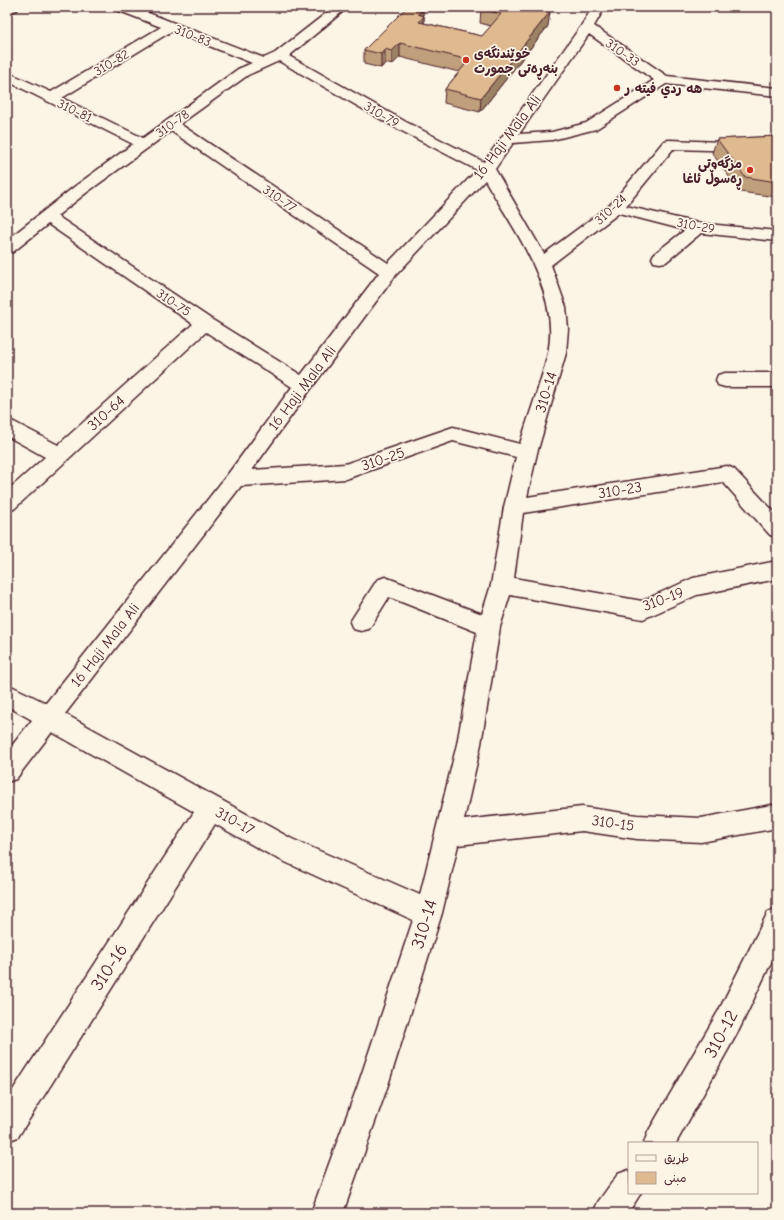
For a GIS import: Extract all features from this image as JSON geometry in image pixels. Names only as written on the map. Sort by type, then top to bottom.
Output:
[{"type":"street","points":[[7,9],[12,7]]},
{"type":"street","name":"310-83","points":[[122,7],[264,63]]},
{"type":"street","name":"310-78","points":[[7,248],[47,216],[170,124],[243,72],[280,56],[342,7]]},
{"type":"street","name":"16 Haji Mala Ali","points":[[7,771],[235,480],[303,385],[389,272],[487,169],[587,27],[599,7]]},
{"type":"street","name":"310-82","points":[[52,98],[171,26]]},
{"type":"street","name":"310-33","points":[[587,27],[663,80],[777,89]]},
{"type":"street","name":"310-79","points":[[280,56],[401,125],[487,169]]},
{"type":"street","name":"310-81","points":[[7,76],[144,144]]},
{"type":"street","points":[[507,139],[552,136],[591,126],[663,80]]},
{"type":"street","name":"310-77","points":[[170,124],[389,272]]},
{"type":"street","name":"310-24","points":[[542,264],[616,208],[669,144],[777,148]]},
{"type":"street","name":"310-14","points":[[327,1213],[373,1085],[428,913],[470,744],[489,627],[502,585],[514,507],[527,453],[557,353],[559,329],[557,307],[542,264],[487,169]]},
{"type":"street","name":"310-29","points":[[616,208],[698,228],[777,236]]},
{"type":"street","name":"310-75","points":[[47,216],[205,323],[303,385]]},
{"type":"street","points":[[660,258],[698,228]]},
{"type":"street","name":"310-64","points":[[7,503],[205,323]]},
{"type":"street","points":[[726,380],[777,380]]},
{"type":"street","points":[[7,427],[59,455]]},
{"type":"street","name":"310-25","points":[[235,480],[346,472],[453,434],[527,453]]},
{"type":"street","name":"310-23","points":[[514,507],[727,474],[777,529]]},
{"type":"street","name":"310-19","points":[[502,585],[643,610],[694,587],[777,570]]},
{"type":"street","points":[[361,622],[385,586],[489,627]]},
{"type":"street","name":"310-17","points":[[7,694],[283,848],[428,913]]},
{"type":"street","name":"310-16","points":[[7,1126],[211,808]]},
{"type":"street","name":"310-15","points":[[448,834],[582,819],[638,827],[701,830],[777,816]]},
{"type":"street","name":"310-12","points":[[660,1142],[729,1020],[777,921]]},
{"type":"street","points":[[609,1213],[628,1186]]},
{"type":"building","name":"خوێندنگەی بنەڕەتی جمورت","points":[[407,7],[423,9],[418,14],[424,16],[419,22],[482,36],[501,14],[481,9],[483,7],[526,7],[550,12],[481,98],[445,89],[469,60],[400,43],[392,51],[385,49],[381,54],[364,50]]},
{"type":"building","points":[[777,136],[777,182],[745,177],[717,139]]},
{"type":"place","name":"خوێندنگەی بنەڕەتی جمورت","points":[[466,60]]},
{"type":"place","name":"هه ردي فيته ر","points":[[617,88]]},
{"type":"place","name":"مزگەوتی ڕەسوڵ ئاغا","points":[[750,170]]}]
